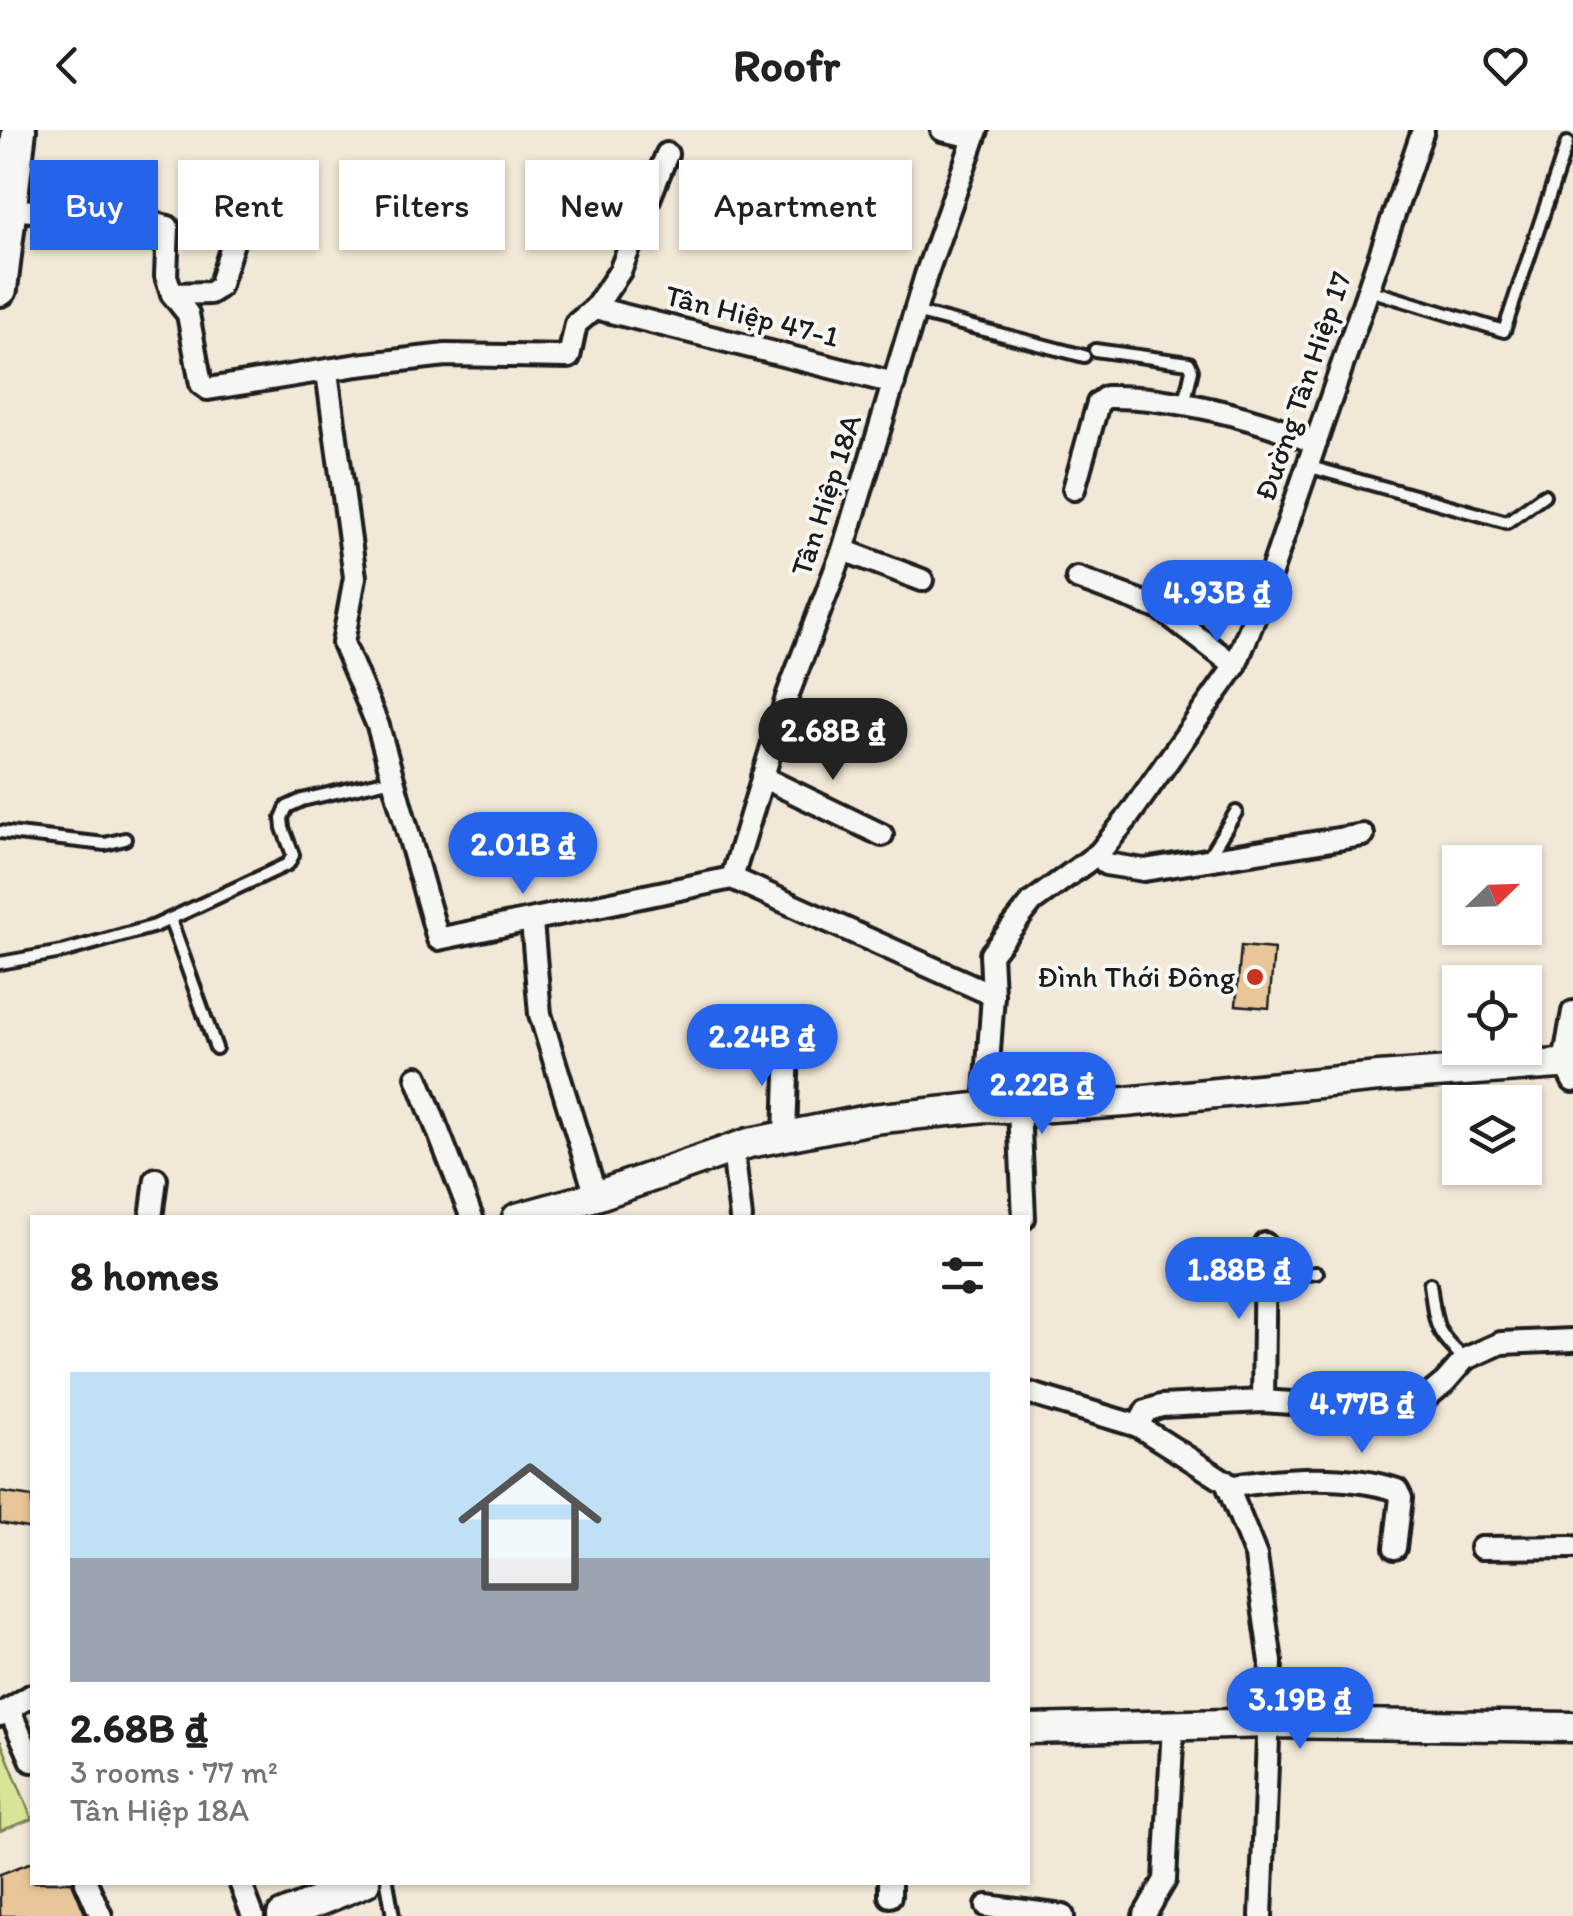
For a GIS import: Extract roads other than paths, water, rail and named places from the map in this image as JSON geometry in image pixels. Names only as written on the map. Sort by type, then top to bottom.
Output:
[{"type":"main road","points":[[0,289],[11,209],[12,134]]},
{"type":"street","points":[[942,130],[975,134]]},
{"type":"street","name":"Đường Tân Hiệp 17","points":[[985,1107],[993,996],[991,954],[1032,902],[1098,853],[1126,820],[1235,666],[1423,130]]},
{"type":"street","name":"Tân Hiệp 18A","points":[[732,878],[788,694],[843,550],[915,312],[975,134]]},
{"type":"street","points":[[11,209],[168,227],[166,276],[172,294],[188,314],[204,388],[327,372],[358,364],[446,356],[569,357],[576,324],[595,308],[620,271],[667,154]]},
{"type":"street","points":[[172,294],[210,293],[220,287],[231,250]]},
{"type":"street","name":"Tân Hiệp 47-1","points":[[595,308],[894,383]]},
{"type":"street","points":[[327,372],[355,576],[343,643],[378,726],[438,939],[732,878],[993,996]]},
{"type":"street","points":[[1074,489],[1094,414],[1102,399],[1119,396],[1184,406],[1275,426],[1316,443]]},
{"type":"street","points":[[843,550],[922,580]]},
{"type":"street","points":[[1076,578],[1161,608],[1235,666]]},
{"type":"street","points":[[762,777],[882,835]]},
{"type":"street","points":[[1098,853],[1106,864],[1144,870],[1363,835]]},
{"type":"street","points":[[532,921],[540,1014],[596,1196]]},
{"type":"street","points":[[552,1213],[732,1149],[873,1118],[985,1107],[1019,1109],[1570,1069],[1573,1012]]},
{"type":"street","points":[[785,1135],[788,1045]]},
{"type":"street","points":[[417,1078],[471,1215]]},
{"type":"street","points":[[1019,1109],[1024,1215]]},
{"type":"street","points":[[732,1149],[740,1215]]},
{"type":"street","points":[[151,1215],[156,1178]]},
{"type":"street","points":[[1264,1401],[1266,1244]]},
{"type":"street","points":[[1138,1426],[1146,1411],[1161,1406],[1264,1401],[1360,1408],[1417,1405],[1445,1382],[1464,1359],[1502,1343],[1573,1340]]},
{"type":"street","points":[[1030,1394],[1138,1426],[1226,1482],[1256,1556],[1271,1662],[1260,1916]]},
{"type":"street","points":[[1228,1487],[1344,1480],[1373,1482],[1396,1490],[1401,1498],[1395,1548]]},
{"type":"street","points":[[1481,1548],[1573,1547]]},
{"type":"street","points":[[30,1696],[4,1712],[30,1758]]},
{"type":"street","points":[[1030,1729],[1270,1723],[1573,1727]]},
{"type":"street","points":[[1144,1916],[1166,1880],[1173,1725]]},
{"type":"street","points":[[87,1885],[102,1916]]},
{"type":"street","points":[[241,1885],[253,1916]]},
{"type":"street","points":[[282,1916],[358,1885]]},
{"type":"street","points":[[986,1906],[1062,1916]]},
{"type":"lane","points":[[1368,290],[1504,331],[1567,143]]},
{"type":"lane","points":[[915,312],[1090,353],[1189,363],[1192,370],[1184,406]]},
{"type":"lane","points":[[1308,466],[1507,522],[1544,495]]},
{"type":"lane","points":[[0,963],[118,938],[170,919],[288,864],[293,855],[282,818],[291,804],[392,779]]},
{"type":"lane","points":[[1207,860],[1236,812]]},
{"type":"lane","points":[[0,832],[104,844],[125,838]]},
{"type":"lane","points":[[170,919],[216,1048]]},
{"type":"lane","points":[[1265,1278],[1317,1273]]},
{"type":"lane","points":[[1430,1284],[1441,1336],[1464,1359]]},
{"type":"lane","points":[[388,1885],[393,1916]]},
{"type":"place","name":"Đình Thới Đông","points":[[1255,977]]}]
